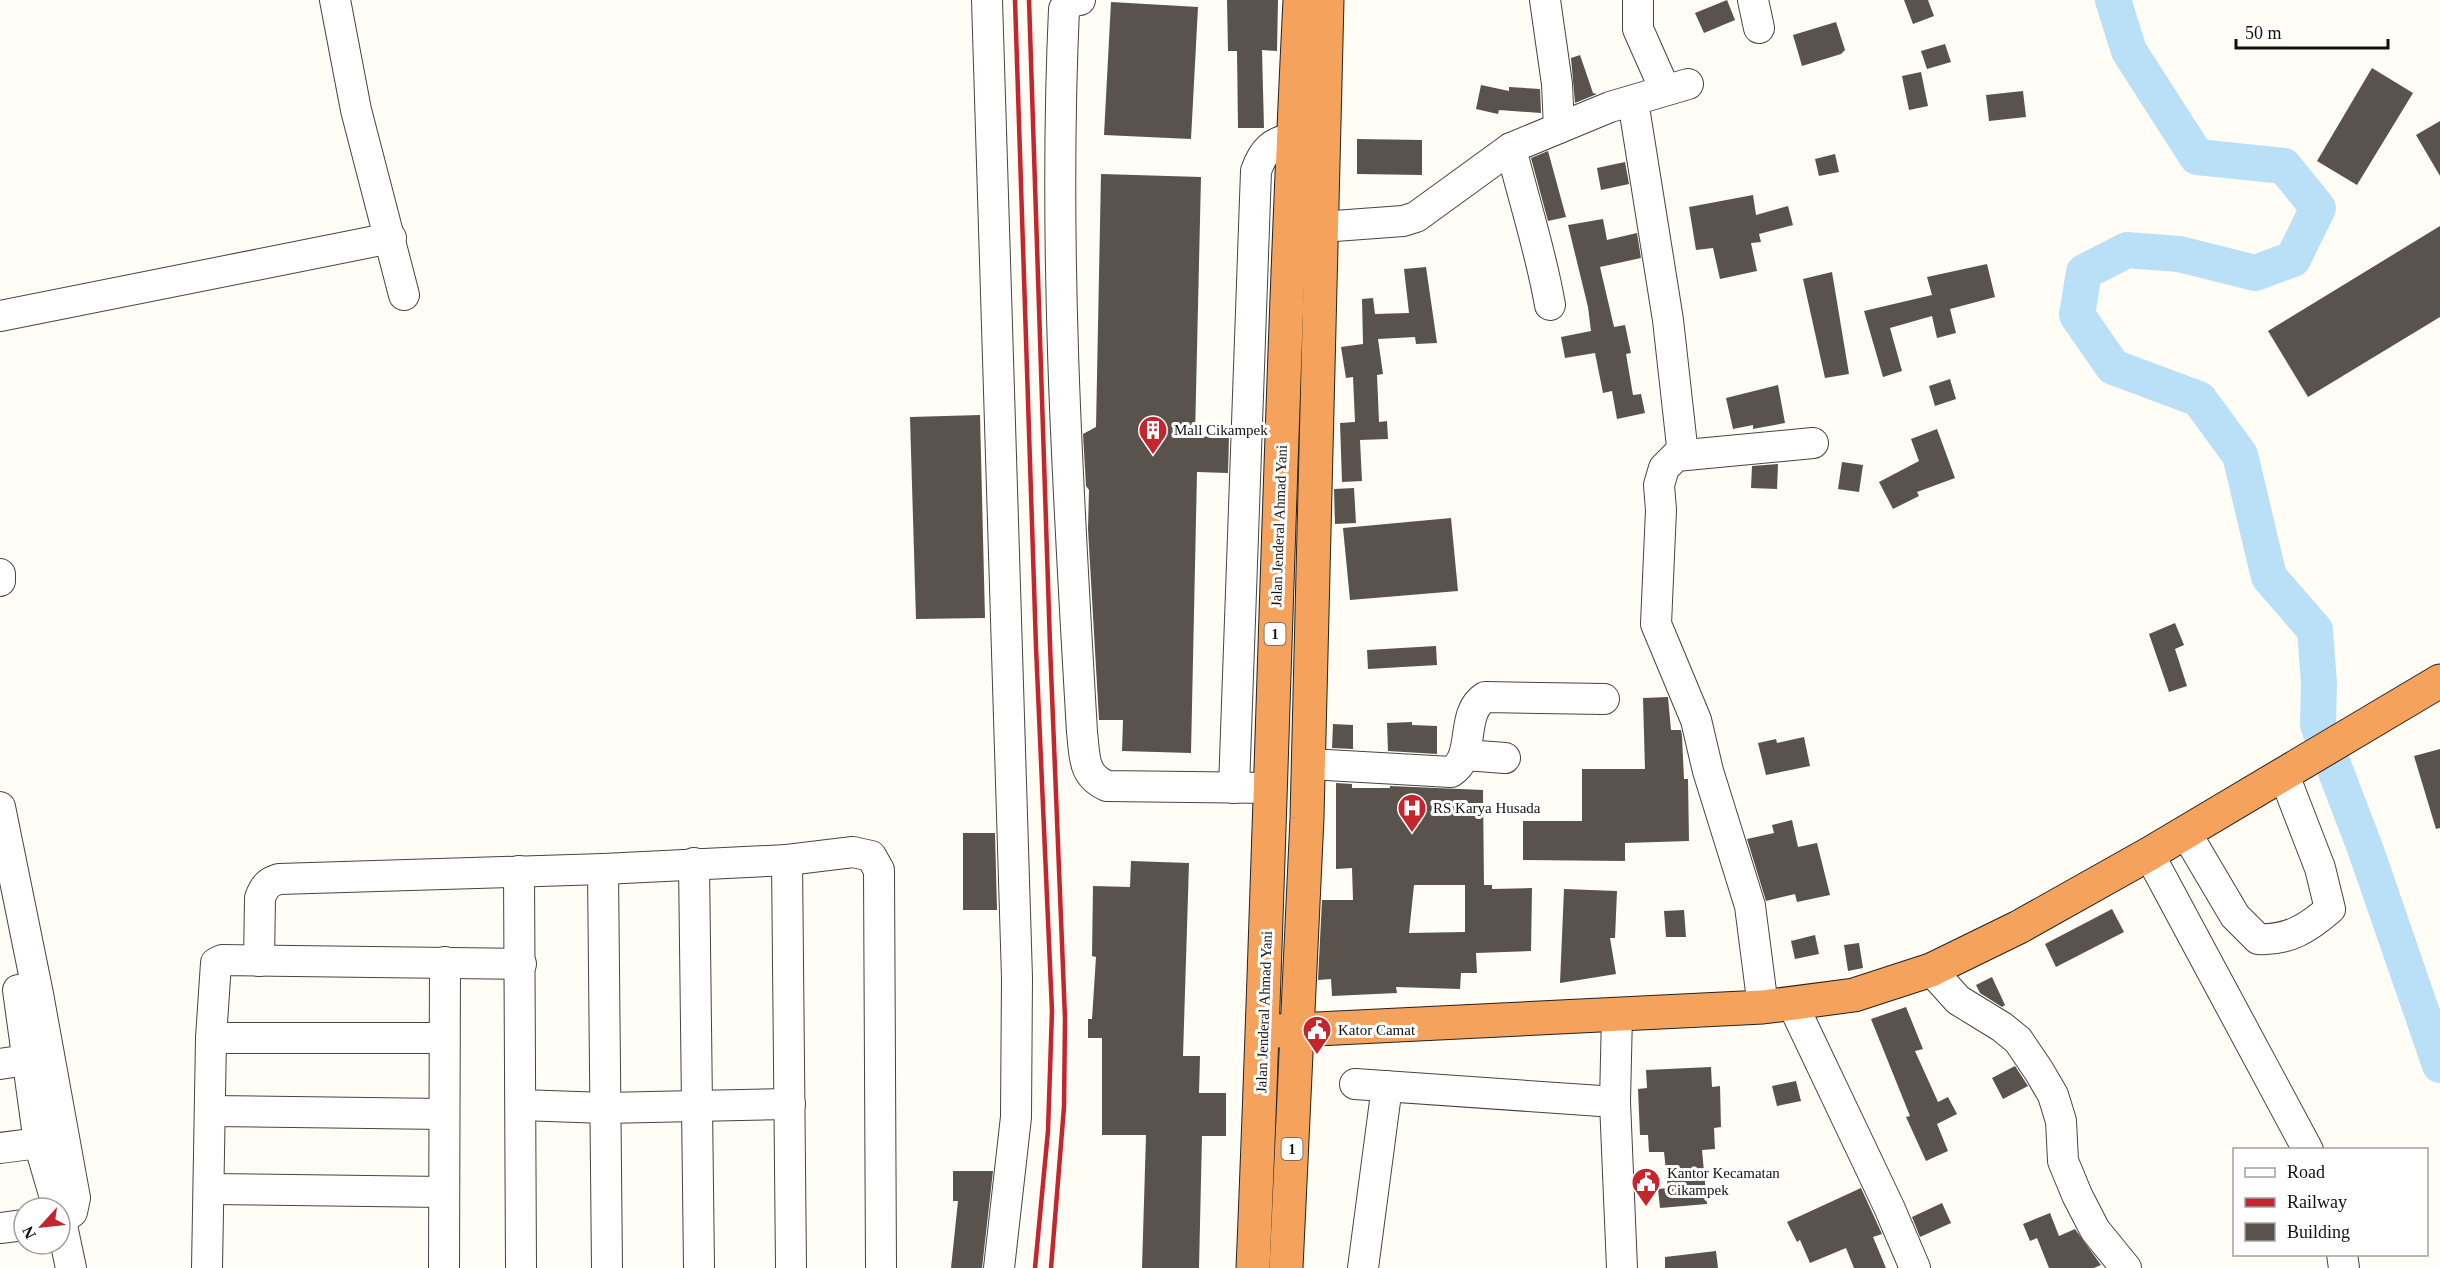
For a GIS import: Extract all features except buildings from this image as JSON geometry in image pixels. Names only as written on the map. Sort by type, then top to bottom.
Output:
[{"type":"highway","name":"Jalan Jenderal Ahmad Yani","points":[[1253,1268],[1293,139],[1300,0]]},
{"type":"highway","name":"1","points":[[1286,1268],[1309,764],[1327,0]]},
{"type":"highway","points":[[1274,669],[1312,668]]},
{"type":"highway","points":[[1263,1031],[1777,1005],[1854,995],[1931,970],[2019,927],[2149,855],[2440,681]]},
{"type":"street","points":[[334,0],[357,111],[404,295]]},
{"type":"street","points":[[987,0],[1017,978],[1016,1117],[999,1268]]},
{"type":"street","points":[[1080,0],[1074,0],[1064,9],[1059,129],[1065,445],[1082,732],[1087,767],[1094,780],[1107,786],[1270,788]]},
{"type":"street","points":[[1545,0],[1557,84],[1559,128]]},
{"type":"street","points":[[1321,226],[1403,221],[1416,217],[1511,148],[1633,100],[1677,87],[1638,29],[1638,0]]},
{"type":"street","points":[[1633,100],[1668,320],[1683,454]]},
{"type":"street","points":[[1234,788],[1256,171],[1261,158],[1272,144],[1293,139]]},
{"type":"street","points":[[1511,148],[1529,221],[1542,258],[1550,305]]},
{"type":"street","points":[[0,316],[391,238]]},
{"type":"street","points":[[1814,443],[1683,454],[1676,456],[1664,468],[1659,485],[1661,510],[1656,624],[1696,720],[1708,771],[1750,906],[1777,1005],[1889,1207],[1915,1268]]},
{"type":"street","points":[[0,574],[0,581]]},
{"type":"street","points":[[1309,764],[1443,774],[1458,768],[1465,755],[1473,712],[1479,701],[1485,697],[1604,699]]},
{"type":"street","points":[[1465,755],[1505,758]]},
{"type":"street","points":[[2186,833],[2235,916],[2258,939],[2274,940],[2294,935],[2313,924],[2330,909],[2295,769]]},
{"type":"street","points":[[0,807],[38,994],[75,1198],[72,1212]]},
{"type":"street","points":[[259,961],[260,898],[263,889],[270,882],[279,879],[603,869],[787,860],[853,852],[871,856],[879,870],[882,1268]]},
{"type":"street","points":[[2149,855],[2307,1148]]},
{"type":"street","points":[[787,860],[791,1268]]},
{"type":"street","points":[[694,863],[699,1268]]},
{"type":"street","points":[[603,869],[607,1268]]},
{"type":"street","points":[[519,871],[521,1268]]},
{"type":"street","points":[[0,902],[9,984],[14,1062],[54,1196]]},
{"type":"street","points":[[207,1268],[211,1038],[216,963],[222,960],[521,964]]},
{"type":"street","points":[[444,1268],[445,962]]},
{"type":"street","points":[[1931,970],[1958,1000],[2002,1027],[2018,1040],[2039,1071],[2053,1095],[2061,1121],[2063,1161],[2077,1195],[2095,1230],[2126,1268]]},
{"type":"street","points":[[1617,1014],[1614,1102],[1622,1268]]},
{"type":"street","points":[[211,1038],[444,1038]]},
{"type":"street","points":[[1355,1084],[1614,1102]]},
{"type":"street","points":[[1363,1268],[1386,1086]]},
{"type":"street","points":[[521,1106],[605,1108],[790,1104]]},
{"type":"street","points":[[211,1111],[444,1114]]},
{"type":"street","points":[[0,1148],[39,1143]]},
{"type":"street","points":[[209,1188],[444,1192]]},
{"type":"waterway","points":[[2113,0],[2129,51],[2197,157],[2284,166],[2318,208],[2293,259],[2255,273],[2179,254],[2127,250],[2084,272],[2077,315],[2113,367],[2199,399],[2240,455],[2269,577],[2315,630],[2319,684],[2318,725],[2365,848],[2440,1065]]},
{"type":"railway","points":[[1015,0],[1036,647],[1052,1011],[1048,1131],[1035,1268]]},
{"type":"railway","points":[[1029,0],[1050,645],[1065,1018],[1064,1107],[1051,1268]]},
{"type":"place","name":"Mall Cikampek","points":[[1153,456]]},
{"type":"place","name":"RS Karya Husada","points":[[1412,834]]},
{"type":"place","name":"Kator Camat","points":[[1317,1056]]},
{"type":"place","name":"Kantor Kecamatan Cikampek","points":[[1646,1208]]}]
